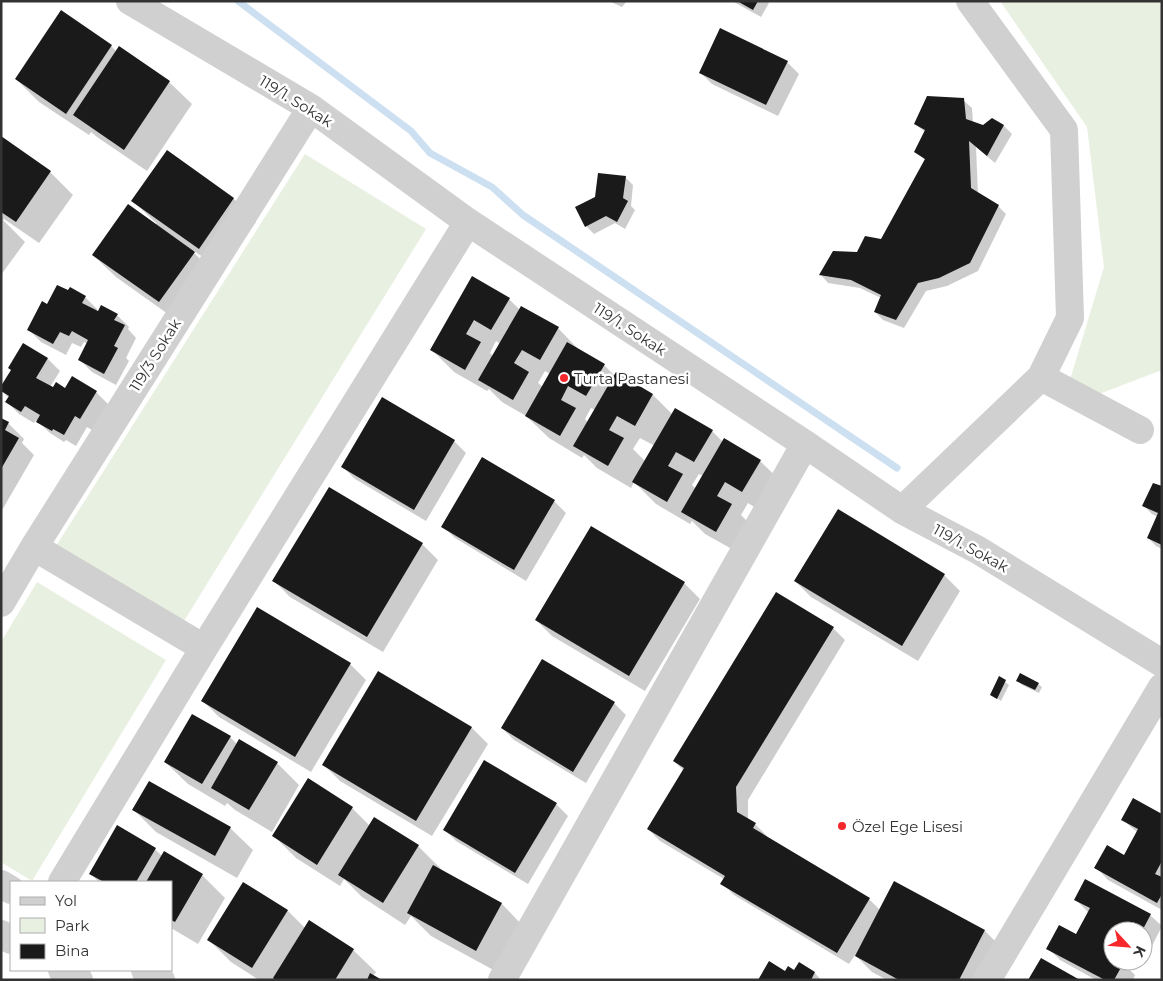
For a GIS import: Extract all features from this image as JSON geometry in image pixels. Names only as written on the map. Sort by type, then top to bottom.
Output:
[{"type":"street","name":"119/1. Sokak","points":[[130,1],[311,108],[468,222],[902,510],[978,550],[1162,664]]},
{"type":"street","points":[[902,510],[1041,377],[1070,318],[1064,130],[970,1]]},
{"type":"street","name":"119/3 Sokak","points":[[1,603],[311,108]]},
{"type":"street","points":[[63,881],[204,648],[468,222]]},
{"type":"street","points":[[1041,377],[1140,430]]},
{"type":"street","points":[[502,980],[805,444]]},
{"type":"street","points":[[34,548],[204,648]]},
{"type":"street","points":[[988,980],[1162,687]]},
{"type":"street","points":[[64,971],[79,980]]},
{"type":"street","points":[[147,971],[162,980]]},
{"type":"green space","points":[[1000,1],[1162,1],[1162,370],[1086,399],[1069,383],[1104,267],[1087,127]]},
{"type":"green space","points":[[305,154],[426,229],[184,621],[56,546]]},
{"type":"green space","points":[[37,582],[166,660],[32,881],[1,862],[1,642]]},
{"type":"building","points":[[737,1],[758,1],[753,10]]},
{"type":"building","points":[[61,10],[112,45],[66,114],[15,79]]},
{"type":"building","points":[[720,28],[788,61],[766,105],[699,73]]},
{"type":"building","points":[[119,46],[170,81],[124,150],[73,115]]},
{"type":"building","points":[[927,96],[964,98],[966,119],[983,125],[992,118],[1004,125],[987,156],[969,141],[971,188],[999,205],[970,263],[939,278],[918,283],[896,320],[874,312],[881,295],[851,280],[819,275],[833,251],[857,252],[865,236],[881,239],[925,159],[914,152],[925,130],[914,124]]},
{"type":"building","points":[[1,136],[51,171],[16,222],[1,212]]},
{"type":"building","points":[[167,150],[234,198],[199,249],[131,201]]},
{"type":"building","points":[[598,173],[626,176],[623,198],[628,201],[617,222],[606,216],[585,227],[575,207],[595,197]]},
{"type":"building","points":[[128,204],[195,252],[159,302],[92,255]]},
{"type":"building","points":[[472,276],[510,298],[491,330],[474,320],[466,334],[481,342],[465,370],[430,350]]},
{"type":"building","points":[[57,285],[68,290],[70,287],[86,296],[82,303],[98,311],[101,305],[118,314],[114,320],[125,325],[114,346],[118,348],[104,374],[78,360],[88,340],[72,331],[69,336],[60,332],[53,344],[27,330],[42,301],[47,304]]},
{"type":"building","points":[[521,306],[559,327],[540,360],[522,350],[514,363],[529,372],[513,400],[478,380]]},
{"type":"building","points":[[567,342],[605,364],[586,396],[568,386],[561,400],[576,408],[560,436],[525,416]]},
{"type":"building","points":[[23,343],[48,358],[36,378],[53,387],[56,382],[65,388],[72,376],[97,391],[80,419],[75,416],[64,435],[36,422],[40,415],[25,406],[21,412],[5,402],[9,396],[1,391],[1,386],[11,370],[8,368]]},
{"type":"building","points":[[616,372],[653,394],[635,426],[617,416],[609,430],[624,438],[608,466],[573,446]]},
{"type":"building","points":[[382,397],[455,440],[414,510],[341,467]]},
{"type":"building","points":[[675,408],[713,430],[694,462],[676,452],[668,466],[683,474],[667,502],[632,482]]},
{"type":"building","points":[[1,418],[9,422],[5,430],[19,438],[1,469]]},
{"type":"building","points":[[724,438],[761,460],[742,492],[725,482],[717,496],[732,504],[716,532],[681,512]]},
{"type":"building","points":[[482,457],[555,500],[514,570],[441,527]]},
{"type":"building","points":[[1153,483],[1162,486],[1162,545],[1147,538],[1158,513],[1142,506]]},
{"type":"building","points":[[329,487],[423,543],[367,637],[272,581]]},
{"type":"building","points":[[838,509],[945,574],[902,646],[794,581]]},
{"type":"building","points":[[591,526],[685,582],[629,676],[535,620]]},
{"type":"building","points":[[776,592],[834,627],[736,787],[737,812],[756,823],[753,828],[870,898],[837,953],[720,884],[725,876],[647,829],[684,768],[673,761]]},
{"type":"building","points":[[257,607],[351,663],[295,757],[201,701]]},
{"type":"building","points":[[542,659],[615,702],[573,772],[501,728]]},
{"type":"building","points":[[378,671],[472,727],[416,821],[322,765]]},
{"type":"building","points":[[1020,673],[1039,683],[1035,690],[1016,681]]},
{"type":"building","points":[[999,676],[1006,680],[997,699],[990,695]]},
{"type":"building","points":[[192,714],[231,736],[202,784],[164,762]]},
{"type":"building","points":[[239,739],[278,762],[249,810],[211,788]]},
{"type":"building","points":[[484,760],[557,803],[515,873],[443,830]]},
{"type":"building","points":[[308,778],[353,807],[317,865],[272,836]]},
{"type":"building","points":[[149,781],[231,827],[215,856],[132,810]]},
{"type":"building","points":[[1133,798],[1162,814],[1162,861],[1155,874],[1162,877],[1162,894],[1157,903],[1094,868],[1107,845],[1124,855],[1138,829],[1121,820]]},
{"type":"building","points":[[374,817],[419,845],[383,903],[338,875]]},
{"type":"building","points":[[117,825],[156,848],[137,881],[102,881],[89,874]]},
{"type":"building","points":[[164,851],[203,874],[175,922],[172,920],[172,881],[147,881]]},
{"type":"building","points":[[433,865],[502,903],[476,951],[407,913]]},
{"type":"building","points":[[1085,879],[1151,914],[1147,921],[1103,921],[1103,971],[1119,971],[1114,980],[1105,980],[1046,949],[1059,925],[1076,934],[1090,908],[1074,900]]},
{"type":"building","points":[[894,881],[985,930],[959,980],[899,980],[855,956]]},
{"type":"building","points":[[243,882],[288,910],[252,968],[207,940]]},
{"type":"building","points":[[309,920],[354,949],[335,980],[275,980],[273,978]]},
{"type":"building","points":[[1041,958],[1080,980],[1028,980]]},
{"type":"building","points":[[769,961],[785,971],[788,966],[794,970],[799,962],[815,972],[811,980],[758,980]]},
{"type":"building","points":[[370,973],[382,980],[367,980]]},
{"type":"waterway","points":[[238,1],[411,131],[430,153],[492,187],[523,215],[897,468]]},
{"type":"place","name":"Turta Pastanesi","points":[[564,378]]},
{"type":"place","name":"Özel Ege Lisesi","points":[[842,826]]}]
